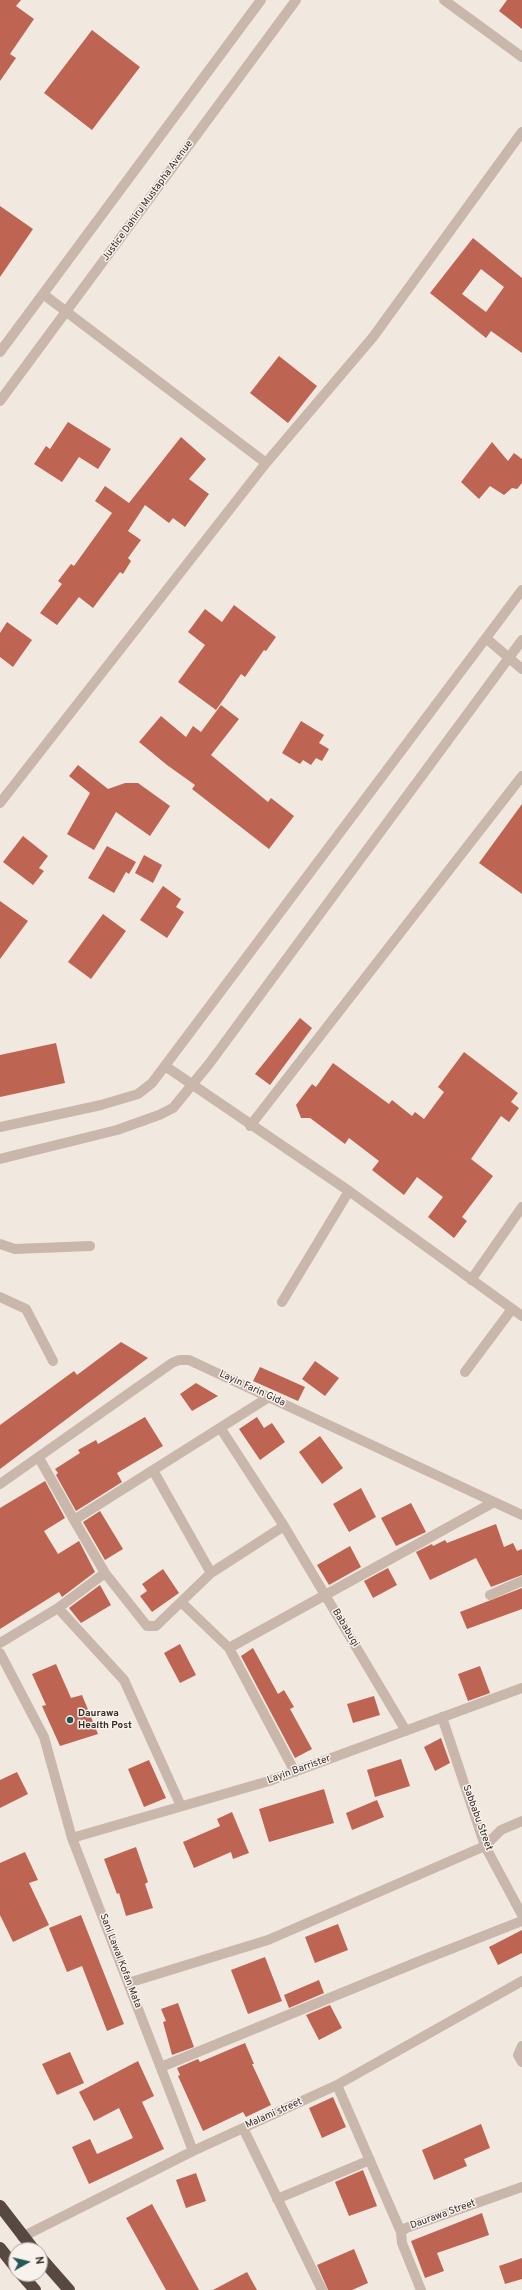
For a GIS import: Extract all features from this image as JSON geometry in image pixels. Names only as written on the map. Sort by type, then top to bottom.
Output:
[{"type":"highway","points":[[0,2206],[27,2242]]},
{"type":"highway","points":[[0,2248],[8,2258]]},
{"type":"highway","points":[[48,2266],[69,2290]]},
{"type":"highway","points":[[28,2282],[35,2290]]},
{"type":"street","points":[[0,352],[262,0]]},
{"type":"street","name":"Justice Dahiru Mustapha Avenue","points":[[0,402],[296,0]]},
{"type":"street","points":[[444,0],[522,57]]},
{"type":"street","points":[[0,803],[266,463],[373,337],[522,132]]},
{"type":"street","points":[[43,294],[266,463]]},
{"type":"street","points":[[0,1127],[101,1105],[138,1094],[152,1083],[487,639],[522,590]]},
{"type":"street","points":[[487,639],[522,669]]},
{"type":"street","points":[[0,1159],[143,1122],[173,1108],[192,1085],[522,640]]},
{"type":"street","points":[[250,1126],[522,776]]},
{"type":"street","points":[[165,1066],[250,1126],[349,1191],[522,1316]]},
{"type":"street","points":[[282,1302],[349,1191]]},
{"type":"street","points":[[471,1280],[522,1207]]},
{"type":"street","points":[[0,1244],[15,1249],[90,1246]]},
{"type":"street","points":[[0,1297],[26,1309],[53,1361]]},
{"type":"street","points":[[465,1372],[512,1309]]},
{"type":"street","name":"Layin Farin Gida","points":[[0,1484],[179,1360],[189,1360],[522,1515]]},
{"type":"street","points":[[74,1520],[154,1472],[269,1397]]},
{"type":"street","name":"Bababugi","points":[[221,1428],[284,1526],[406,1730]]},
{"type":"street","points":[[39,1458],[105,1573],[147,1626],[156,1626],[211,1573],[284,1526]]},
{"type":"street","points":[[154,1472],[211,1573]]},
{"type":"street","points":[[229,1648],[494,1502]]},
{"type":"street","points":[[0,1643],[58,1608],[105,1573]]},
{"type":"street","points":[[490,1595],[522,1580]]},
{"type":"street","points":[[181,1602],[229,1648],[295,1772]]},
{"type":"street","points":[[58,1608],[124,1680],[181,1806]]},
{"type":"street","name":"Sani Lawal Kofan Mata","points":[[0,1653],[44,1737],[72,1838],[194,2151]]},
{"type":"street","name":"Layin Barrister","points":[[72,1838],[269,1781],[522,1688]]},
{"type":"street","name":"Sabbabu Street","points":[[442,1717],[485,1846],[522,1915]]},
{"type":"street","points":[[128,1983],[268,1940],[485,1846],[501,1830],[522,1821]]},
{"type":"street","points":[[161,2067],[522,1921]]},
{"type":"street","name":"Malami street","points":[[22,2237],[194,2151],[337,2085],[522,1982]]},
{"type":"street","points":[[522,2046],[518,2054],[522,2062]]},
{"type":"street","points":[[337,2085],[402,2232]]},
{"type":"street","points":[[243,2128],[322,2290]]},
{"type":"street","points":[[277,2199],[370,2160]]},
{"type":"street","name":"Daurawa Street","points":[[421,2290],[402,2243],[402,2232],[406,2228],[522,2186]]},
{"type":"building","points":[[0,0],[21,0],[16,6],[34,19],[10,54],[16,58],[0,81]]},
{"type":"building","points":[[507,0],[522,0],[522,29],[499,11]]},
{"type":"building","points":[[92,30],[140,67],[92,130],[44,93]]},
{"type":"building","points":[[0,206],[33,229],[0,277]]},
{"type":"building","points":[[473,238],[522,278],[522,353],[491,331],[486,338],[430,293]],"holes":[[[481,269],[504,287],[486,312],[462,294]]]},
{"type":"building","points":[[279,356],[317,386],[288,423],[250,393]]},
{"type":"building","points":[[68,422],[111,449],[98,469],[79,457],[62,482],[34,464],[46,446],[50,449]]},
{"type":"building","points":[[181,437],[206,459],[189,479],[209,494],[185,527],[173,518],[169,523],[145,505],[128,531],[141,540],[128,558],[131,561],[123,574],[120,572],[93,608],[79,597],[57,625],[40,613],[62,584],[58,581],[71,564],[74,566],[112,513],[95,501],[105,486],[129,503]]},
{"type":"building","points":[[492,442],[508,461],[514,453],[522,459],[522,483],[517,489],[512,488],[504,495],[490,486],[479,499],[461,482]]},
{"type":"building","points":[[234,605],[276,637],[266,651],[264,650],[245,677],[241,674],[216,710],[178,682],[205,645],[188,632],[205,609],[222,622]]},
{"type":"building","points":[[7,622],[32,640],[13,667],[0,657],[0,633]]},
{"type":"building","points":[[221,705],[239,719],[211,755],[268,802],[271,798],[294,816],[269,849],[192,789],[195,785],[139,742],[161,716],[186,737],[193,726],[201,732]]},
{"type":"building","points":[[301,721],[324,735],[319,743],[329,749],[322,761],[316,758],[311,765],[303,760],[300,764],[282,753]]},
{"type":"building","points":[[78,765],[108,789],[125,783],[138,783],[170,806],[150,836],[116,812],[94,850],[67,834],[90,793],[69,776]]},
{"type":"building","points":[[522,804],[522,894],[479,863]]},
{"type":"building","points":[[23,836],[48,856],[39,868],[44,871],[33,885],[3,862]]},
{"type":"building","points":[[107,846],[136,862],[129,874],[126,872],[114,893],[88,878]]},
{"type":"building","points":[[144,855],[162,865],[153,883],[135,873]]},
{"type":"building","points":[[163,886],[181,899],[176,907],[184,912],[167,938],[140,920]]},
{"type":"building","points":[[0,901],[28,921],[0,959]]},
{"type":"building","points":[[103,914],[126,931],[91,979],[68,962]]},
{"type":"building","points":[[300,1018],[312,1028],[270,1085],[255,1074]]},
{"type":"building","points":[[56,1043],[65,1083],[0,1097],[0,1055]]},
{"type":"building","points":[[464,1052],[518,1093],[511,1102],[519,1108],[509,1122],[501,1116],[471,1159],[493,1176],[462,1217],[467,1221],[454,1238],[428,1217],[443,1197],[417,1177],[404,1195],[372,1170],[379,1161],[349,1138],[345,1144],[310,1118],[301,1118],[296,1105],[312,1084],[316,1087],[333,1063],[389,1104],[392,1100],[412,1116],[415,1112],[424,1119],[444,1092],[438,1087]]},
{"type":"building","points":[[121,1342],[148,1358],[0,1469],[0,1425],[74,1371],[77,1375]]},
{"type":"building","points":[[315,1361],[339,1378],[325,1396],[302,1379]]},
{"type":"building","points":[[260,1367],[305,1387],[298,1401],[253,1381]]},
{"type":"building","points":[[196,1383],[218,1396],[192,1411],[180,1394]]},
{"type":"building","points":[[145,1417],[163,1446],[117,1473],[122,1482],[76,1511],[56,1475],[58,1473],[55,1469],[80,1453],[78,1450],[96,1440],[98,1444]]},
{"type":"building","points":[[257,1417],[264,1428],[272,1423],[285,1442],[260,1460],[239,1429]]},
{"type":"building","points":[[320,1436],[343,1468],[322,1484],[299,1452]]},
{"type":"building","points":[[45,1481],[65,1518],[44,1531],[58,1554],[79,1541],[95,1572],[62,1597],[59,1592],[0,1629],[0,1508]]},
{"type":"building","points":[[361,1488],[376,1517],[349,1532],[333,1504]]},
{"type":"building","points":[[411,1503],[426,1532],[396,1546],[381,1518]]},
{"type":"building","points":[[100,1511],[123,1549],[105,1560],[83,1522]]},
{"type":"building","points":[[496,1524],[504,1547],[513,1543],[517,1551],[522,1549],[522,1575],[491,1587],[476,1558],[430,1580],[416,1552],[432,1544],[433,1546],[445,1540],[447,1543]]},
{"type":"building","points":[[350,1546],[361,1567],[329,1585],[317,1565]]},
{"type":"building","points":[[388,1568],[397,1585],[373,1598],[364,1581]]},
{"type":"building","points":[[163,1569],[179,1593],[152,1612],[140,1596],[147,1591],[142,1584]]},
{"type":"building","points":[[100,1585],[111,1605],[81,1623],[69,1608]]},
{"type":"building","points":[[522,1588],[522,1609],[467,1629],[460,1612]]},
{"type":"building","points":[[180,1644],[196,1675],[180,1683],[164,1653]]},
{"type":"building","points":[[253,1648],[278,1694],[284,1690],[294,1707],[290,1709],[312,1749],[295,1758],[241,1656]]},
{"type":"building","name":"Daurawa Health Post","points":[[56,1664],[71,1698],[82,1695],[98,1734],[60,1746],[42,1706],[46,1705],[32,1674]]},
{"type":"building","points":[[480,1666],[490,1693],[468,1701],[458,1674]]},
{"type":"building","points":[[374,1696],[380,1715],[353,1723],[347,1704]]},
{"type":"building","points":[[441,1738],[450,1763],[435,1771],[424,1747]]},
{"type":"building","points":[[401,1759],[410,1786],[375,1797],[367,1770]]},
{"type":"building","points":[[149,1760],[166,1798],[144,1807],[128,1769]]},
{"type":"building","points":[[17,1772],[28,1794],[0,1808],[0,1780]]},
{"type":"building","points":[[324,1789],[334,1823],[269,1842],[259,1809]]},
{"type":"building","points":[[377,1800],[384,1817],[352,1830],[346,1813]]},
{"type":"building","points":[[232,1812],[249,1853],[233,1859],[231,1852],[194,1868],[183,1842],[220,1826],[217,1819]]},
{"type":"building","points":[[136,1847],[148,1882],[145,1884],[153,1908],[126,1916],[119,1893],[117,1894],[104,1859]]},
{"type":"building","points":[[25,1852],[38,1880],[29,1883],[49,1925],[13,1942],[0,1915],[0,1863]]},
{"type":"building","points":[[81,1915],[124,2024],[107,2031],[82,1966],[67,1972],[49,1928]]},
{"type":"building","points":[[338,1924],[348,1950],[315,1963],[305,1937]]},
{"type":"building","points":[[522,1930],[522,1953],[498,1965],[489,1947]]},
{"type":"building","points":[[265,1957],[282,2001],[248,2014],[231,1970]]},
{"type":"building","points":[[319,1980],[324,1993],[289,2008],[284,1995]]},
{"type":"building","points":[[178,2003],[194,2047],[172,2055],[163,2022],[166,2021],[161,2009]]},
{"type":"building","points":[[330,2005],[342,2028],[319,2040],[306,2015]]},
{"type":"building","points":[[245,2043],[254,2064],[252,2064],[271,2105],[246,2117],[243,2112],[203,2131],[178,2076],[180,2075],[177,2068],[198,2059],[200,2062]]},
{"type":"building","points":[[70,2052],[84,2083],[57,2095],[42,2064]]},
{"type":"building","points":[[138,2061],[154,2096],[142,2102],[164,2149],[89,2184],[72,2147],[90,2139],[97,2154],[133,2138],[119,2108],[94,2121],[79,2092]]},
{"type":"building","points":[[333,2097],[346,2127],[322,2138],[309,2108]]},
{"type":"building","points":[[481,2124],[490,2148],[464,2159],[467,2166],[434,2180],[422,2150]]},
{"type":"building","points":[[363,2170],[377,2206],[349,2216],[335,2182]]},
{"type":"building","points":[[196,2173],[206,2201],[186,2208],[176,2180]]},
{"type":"building","points":[[152,2204],[199,2290],[166,2290],[126,2218]]},
{"type":"building","points":[[482,2213],[489,2235],[437,2253],[444,2271],[425,2278],[411,2241]]},
{"type":"building","points":[[354,2249],[368,2283],[352,2290],[328,2290],[317,2265]]},
{"type":"building","points":[[522,2258],[522,2279],[505,2284],[499,2266]]},
{"type":"building","points":[[247,2272],[257,2290],[213,2290]]},
{"type":"place","name":"Daurawa Health Post","points":[[70,1720]]}]
